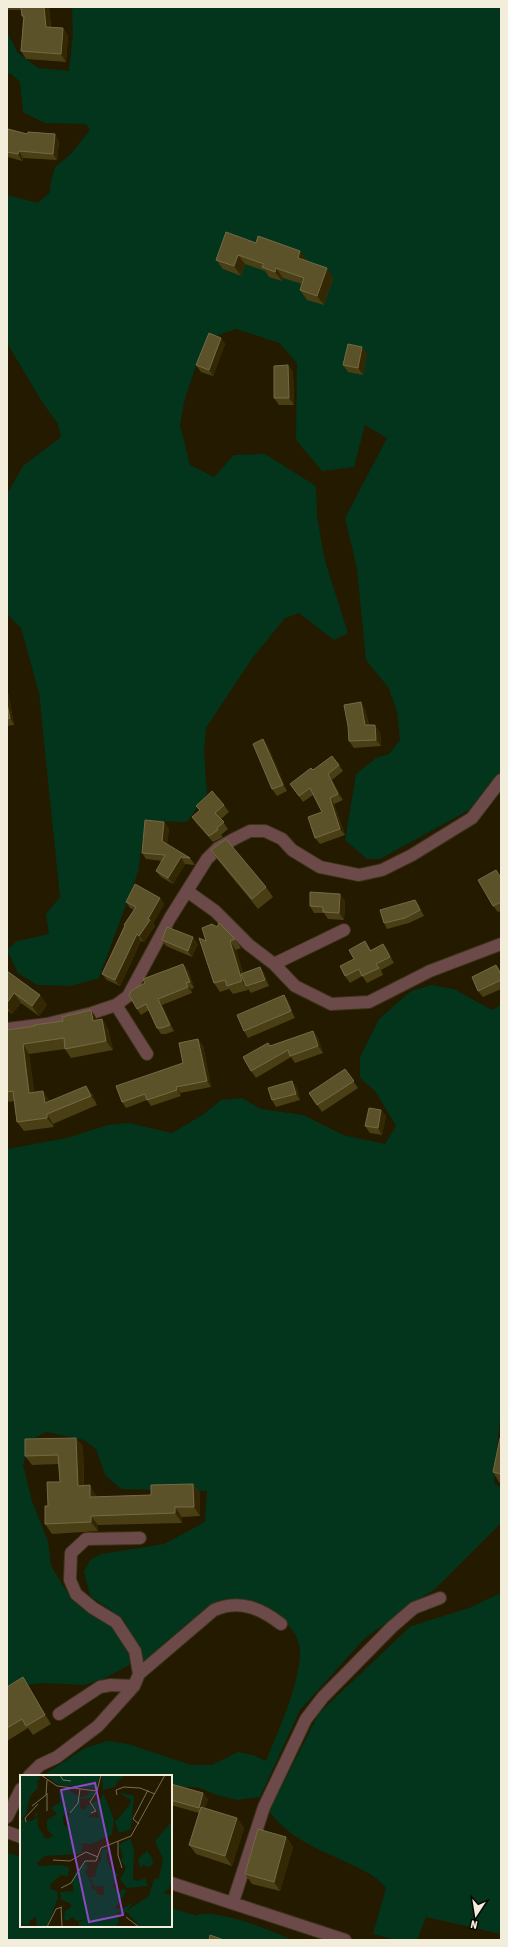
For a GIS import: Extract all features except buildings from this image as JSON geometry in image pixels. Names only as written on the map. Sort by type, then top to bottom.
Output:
[{"type":"street","points":[[7,1029],[47,1024],[116,1005],[128,996],[170,918],[206,858],[218,848],[250,831],[265,831],[282,839],[292,850],[320,867],[359,875],[382,870],[412,855],[472,818],[501,780]]},
{"type":"street","points":[[187,891],[215,911],[249,945],[274,964],[295,986],[331,1004],[369,1002],[430,971],[501,944]]},
{"type":"street","points":[[274,964],[344,930]]},
{"type":"street","points":[[116,1005],[148,1054]]},
{"type":"street","points":[[139,1674],[135,1651],[116,1622],[76,1594],[70,1580],[71,1552],[86,1539],[140,1538]]},
{"type":"street","points":[[233,1902],[264,1807],[306,1719],[323,1697],[392,1627],[414,1608],[440,1598]]},
{"type":"street","points":[[30,1775],[40,1765],[57,1757],[98,1726],[134,1686],[139,1674],[214,1610],[227,1604],[251,1608],[267,1614],[280,1624]]},
{"type":"street","points":[[59,1714],[100,1687],[111,1685],[134,1686]]},
{"type":"street","points":[[7,1815],[20,1791]]},
{"type":"street","points":[[7,1832],[20,1836]]},
{"type":"street","points":[[172,1883],[233,1902],[345,1940]]},
{"type":"green space","points":[[72,7],[501,7],[501,782],[469,810],[380,859],[367,859],[345,840],[356,774],[376,758],[389,754],[400,740],[397,711],[388,687],[366,660],[357,569],[345,518],[387,438],[365,425],[354,467],[322,471],[296,440],[297,363],[279,343],[236,329],[213,337],[198,360],[185,398],[180,425],[190,465],[214,477],[234,455],[265,454],[316,486],[317,516],[325,561],[348,633],[334,640],[299,613],[285,618],[251,660],[206,728],[204,751],[207,794],[187,822],[145,821],[138,872],[99,978],[71,986],[37,985],[18,973],[7,950],[17,941],[49,934],[46,914],[60,897],[39,693],[21,628],[7,614],[7,494],[23,466],[61,437],[58,424],[42,402],[7,343],[7,195],[38,203],[50,192],[50,185],[55,167],[70,155],[90,130],[86,124],[45,123],[23,112],[20,82],[10,73],[7,74],[7,32],[18,53],[38,68],[69,71],[73,35]]},
{"type":"green space","points":[[432,985],[454,989],[492,1010],[501,1005],[501,1406],[494,1483],[501,1488],[501,1523],[436,1588],[365,1638],[300,1710],[260,1797],[237,1800],[217,1795],[197,1787],[172,1787],[172,1775],[46,1775],[85,1748],[107,1741],[128,1744],[191,1765],[212,1765],[238,1752],[253,1755],[266,1761],[292,1695],[296,1681],[300,1647],[295,1633],[280,1617],[246,1600],[233,1598],[222,1600],[205,1610],[143,1662],[140,1648],[123,1619],[90,1596],[84,1572],[90,1560],[101,1554],[164,1544],[205,1522],[207,1491],[121,1489],[105,1475],[96,1449],[84,1440],[46,1432],[29,1441],[23,1465],[32,1501],[48,1541],[51,1566],[72,1600],[112,1627],[125,1645],[131,1664],[105,1678],[85,1685],[44,1683],[7,1687],[7,1149],[67,1138],[108,1125],[129,1123],[172,1133],[204,1114],[221,1100],[242,1098],[261,1109],[303,1115],[343,1135],[385,1144],[396,1126],[375,1091],[360,1078],[360,1057],[379,1019],[411,991]]},
{"type":"green space","points":[[501,1593],[501,1934],[426,1917],[417,1940],[396,1940],[373,1934],[386,1888],[368,1873],[305,1842],[285,1828],[269,1811],[319,1713],[411,1626],[469,1608]]},
{"type":"green space","points":[[9,1853],[20,1857],[20,1927],[172,1927],[172,1908],[197,1916],[198,1914],[208,1914],[233,1918],[259,1926],[292,1940],[7,1940],[7,1857]]}]
